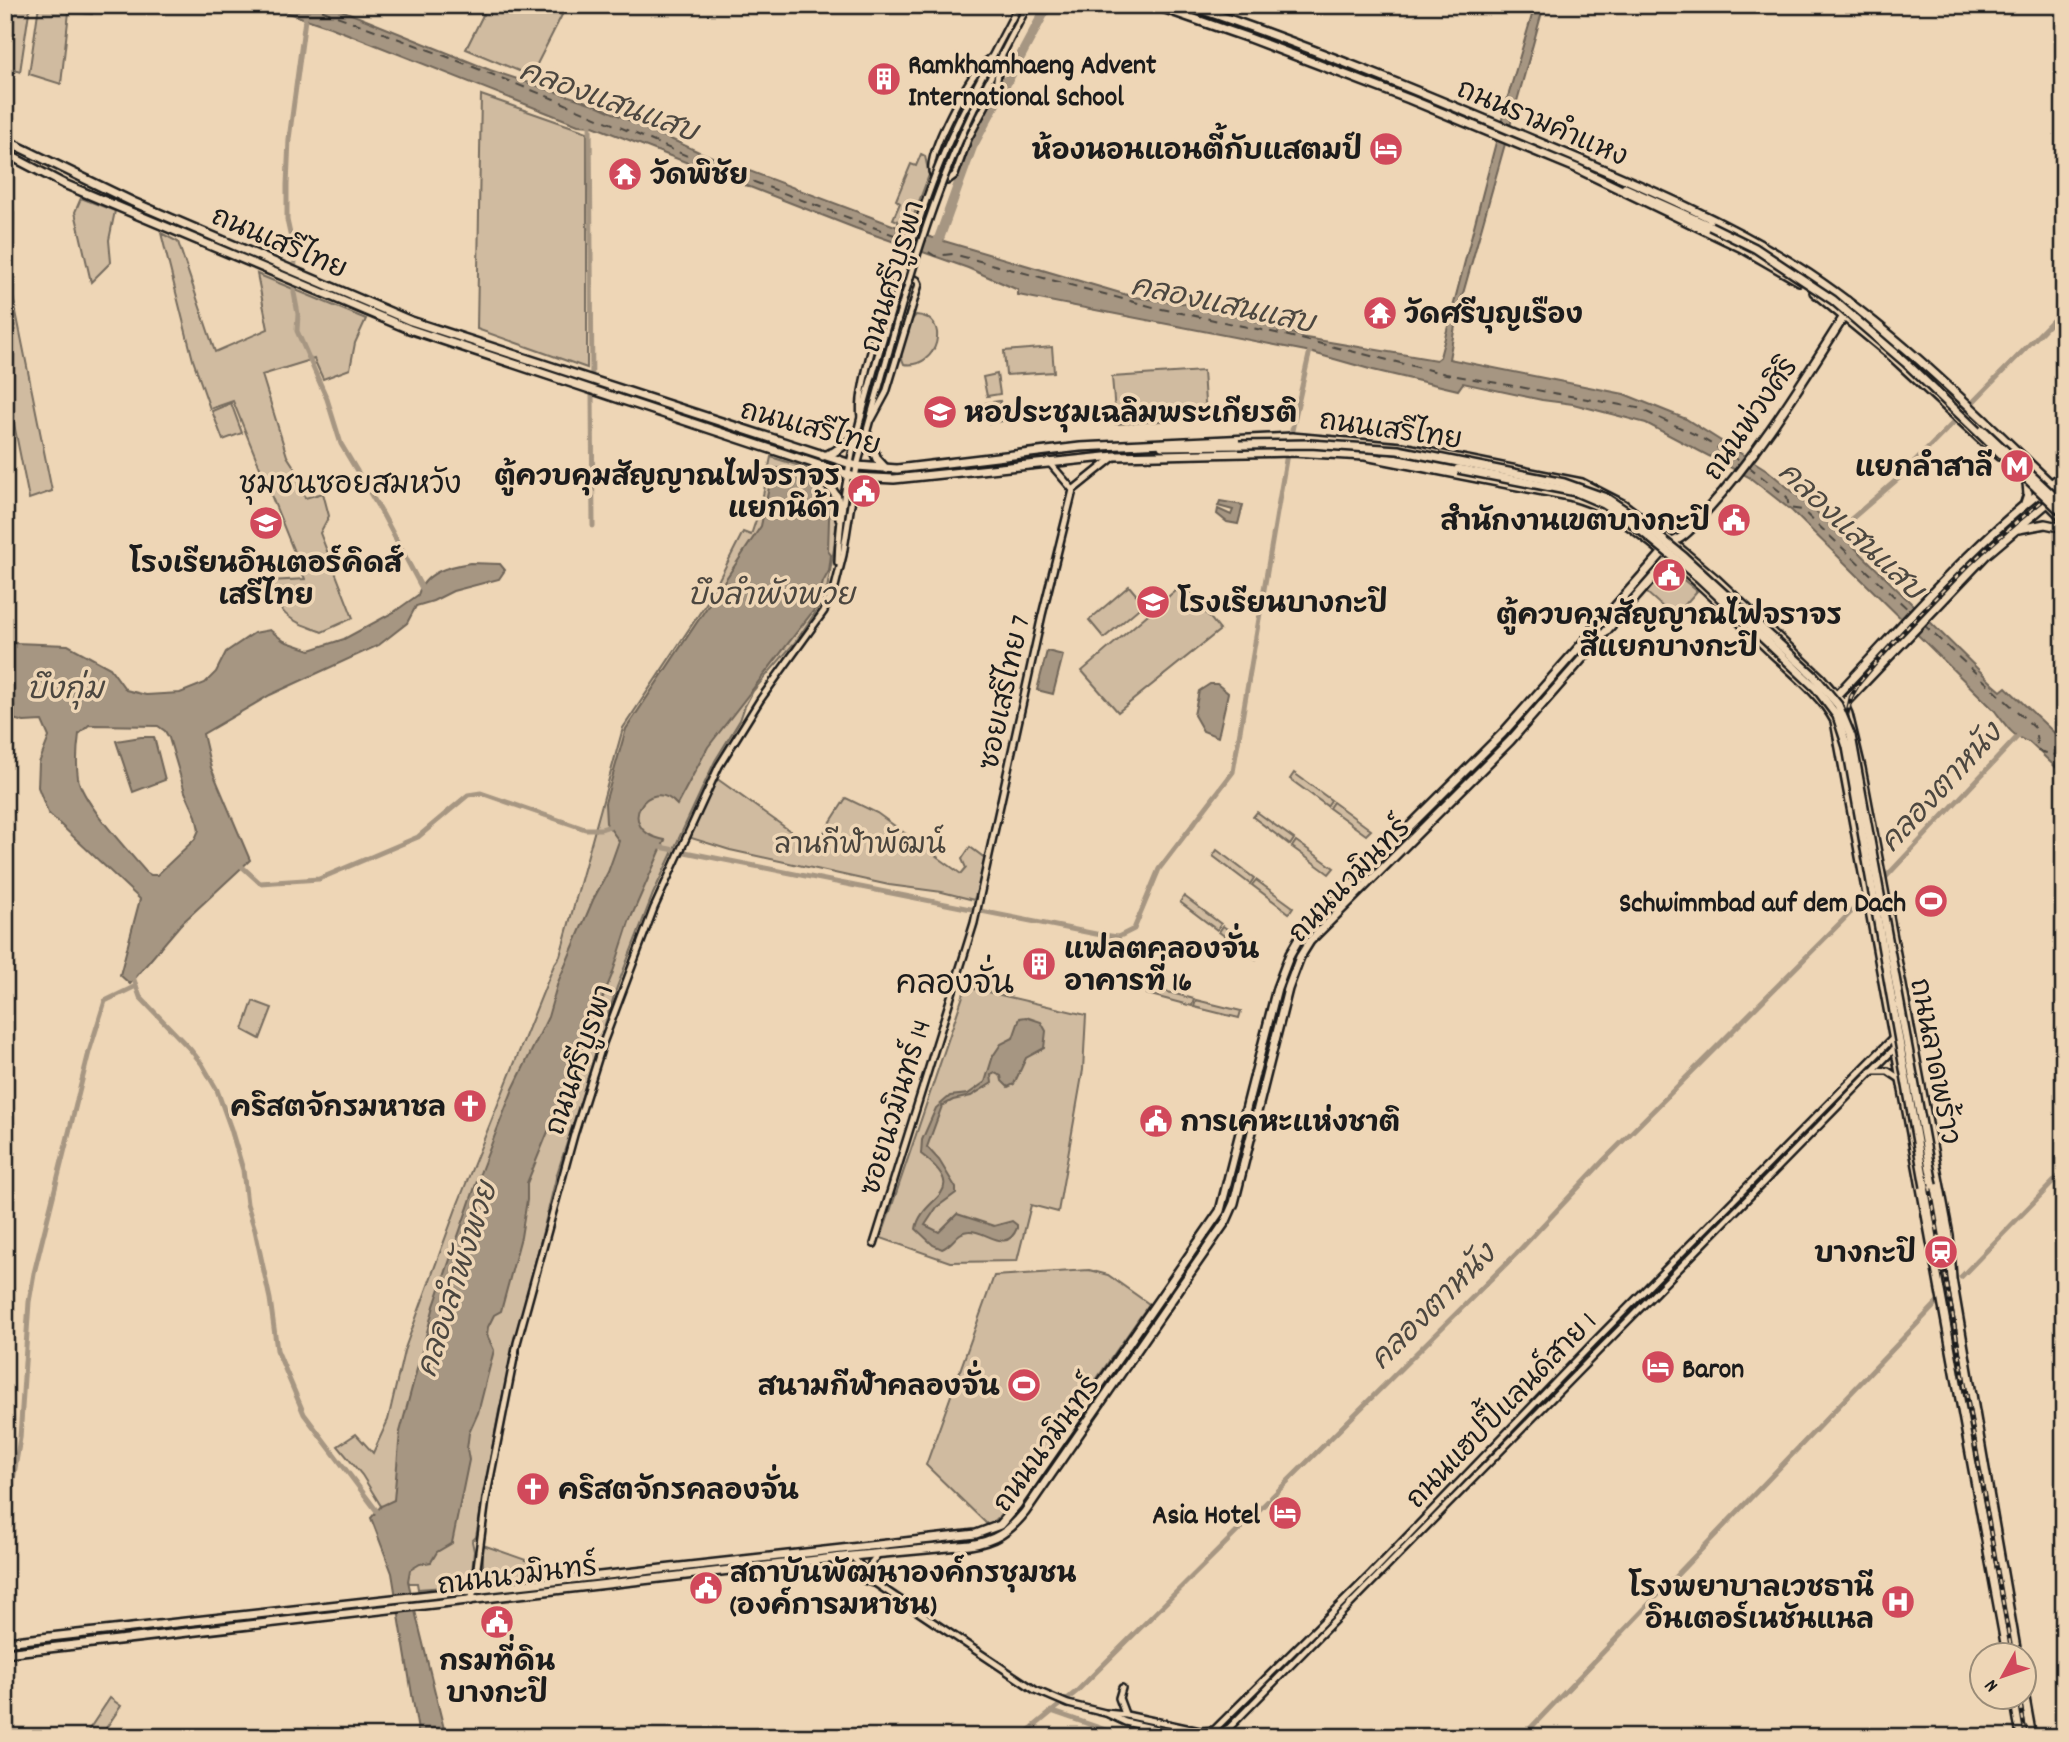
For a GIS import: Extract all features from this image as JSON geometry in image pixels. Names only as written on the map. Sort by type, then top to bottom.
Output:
[{"type":"main road","name":"ถนนรามคำแหง","points":[[1154,5],[1273,47],[1511,141],[1607,182],[1769,263],[1845,315],[2064,516]]},
{"type":"main road","name":"ถนนรามคำแหง","points":[[1188,5],[1296,44],[1499,124],[1622,177],[1744,236],[1791,262],[1882,326],[2063,493]]},
{"type":"main road","name":"ถนนเสรีไทย","points":[[5,141],[128,199],[411,321],[848,464],[886,469],[1080,447],[1280,437],[1402,447],[1591,486],[1614,498],[1676,543]]},
{"type":"main road","name":"ถนนเสรีไทย","points":[[5,153],[64,184],[443,341],[855,477],[894,479],[1115,456],[1280,452],[1365,456],[1580,499],[1610,513],[1670,559]]},
{"type":"main road","name":"ถนนรามคำแหง","points":[[1607,182],[1637,192],[1755,248],[1833,300],[1905,362],[2064,516]]},
{"type":"main road","points":[[123,209],[128,199]]},
{"type":"main road","points":[[1836,308],[1847,301]]},
{"type":"main road","points":[[1845,315],[1847,301]]},
{"type":"main road","points":[[374,314],[376,306]]},
{"type":"main road","name":"ถนนรามคำแหง","points":[[1862,313],[2064,506]]},
{"type":"main road","name":"ถนนพ่วงศิริ","points":[[1662,554],[1676,543],[1740,472],[1845,315]]},
{"type":"main road","points":[[867,434],[877,459],[886,469]]},
{"type":"main road","points":[[822,456],[834,452],[856,437]]},
{"type":"main road","points":[[1134,443],[1180,446],[1325,444],[1398,450],[1592,491],[1632,514],[1684,557],[1814,676],[1838,705],[1851,736],[1929,1186],[1945,1312]]},
{"type":"main road","points":[[1365,456],[1408,460],[1576,492],[1615,511],[1698,577],[1810,681],[1832,709],[1840,722],[1847,747],[1929,1186],[1952,1279]]},
{"type":"main road","points":[[812,463],[837,496],[841,518]]},
{"type":"main road","points":[[1826,706],[1983,540],[2064,474]]},
{"type":"main road","points":[[2023,506],[2028,494],[2027,483]]},
{"type":"main road","points":[[1832,715],[1986,555],[2047,503],[2063,493]]},
{"type":"main road","points":[[2012,532],[2038,524],[2064,528]]},
{"type":"main road","name":"ถนนพ่วงศิริ","points":[[1670,559],[1676,543]]},
{"type":"main road","name":"ถนนลาดพร้าว","points":[[1676,543],[1836,695],[1844,705],[1855,736],[1949,1235],[1952,1279],[2015,1640]]},
{"type":"main road","name":"ถนนนวมินทร์","points":[[5,1642],[976,1534],[993,1529],[1005,1520],[1220,1212],[1277,988],[1294,946],[1323,911],[1503,733],[1662,554]]},
{"type":"main road","name":"ถนนลาดพร้าว","points":[[1670,559],[1808,687],[1826,706],[1839,733],[1926,1225],[1945,1312],[2004,1640]]},
{"type":"main road","name":"ถนนนวมินทร์","points":[[5,1653],[988,1542],[1004,1534],[1025,1512],[1226,1222],[1234,1203],[1288,989],[1300,957],[1310,941],[1510,741],[1670,559]]},
{"type":"main road","points":[[1618,603],[1626,610]]},
{"type":"main road","points":[[1894,1037],[1910,1035]]},
{"type":"main road","points":[[1896,1046],[1910,1035]]},
{"type":"main road","points":[[847,1557],[851,1547]]},
{"type":"main road","points":[[842,1548],[847,1557]]},
{"type":"main road","points":[[116,1629],[116,1641]]},
{"type":"main road","points":[[2016,1710],[2021,1737]]},
{"type":"main road","points":[[2027,1710],[2032,1737]]},
{"type":"street","name":"ถนนศรีบูรพา","points":[[838,573],[848,464],[880,348],[933,180],[956,125],[1019,5]]},
{"type":"street","name":"ถนนศรีบูรพา","points":[[471,1601],[482,1520],[505,1395],[548,1227],[603,1043],[654,908],[728,750],[828,604],[849,528],[857,466],[889,351],[942,185],[964,130],[1028,5]]},
{"type":"street","points":[[992,57],[974,74],[939,140],[931,167],[935,177],[941,180],[950,180],[955,175],[968,139],[996,86],[1000,61]]},
{"type":"street","points":[[861,417],[859,409],[863,383],[873,345],[898,276],[917,280],[918,290],[887,393],[870,422]]},
{"type":"street","points":[[1048,461],[1073,490],[1115,456]]},
{"type":"street","name":"ซอยเสรีไทย 7","points":[[979,903],[1042,615],[1073,490]]},
{"type":"street","name":"ซอยนวมินทร์ 14","points":[[874,1244],[979,903]]},
{"type":"street","name":"ถนนแฮปปี้แลนด์สาย 1","points":[[1344,1606],[1430,1512],[1593,1343],[1894,1037]]},
{"type":"street","name":"ถนนแฮปปี้แลนด์สาย 1","points":[[1105,1713],[1119,1720],[1206,1734],[1222,1725],[1435,1517],[1896,1046]]},
{"type":"street","points":[[1871,1071],[1888,1071],[1901,1081]]},
{"type":"street","points":[[1687,1248],[1692,1254]]},
{"type":"street","points":[[1593,1343],[1598,1348]]},
{"type":"street","points":[[1430,1512],[1435,1517]]},
{"type":"street","points":[[871,1577],[871,1563],[879,1553]]},
{"type":"street","points":[[847,1557],[849,1570]]},
{"type":"street","name":"ถนนแฮปปี้แลนด์สาย 1","points":[[847,1557],[875,1583],[1035,1690],[1068,1704],[1125,1715],[1192,1737]]},
{"type":"street","name":"ถนนแฮปปี้แลนด์สาย 1","points":[[830,1559],[866,1582],[875,1583]]},
{"type":"street","name":"ถนนแฮปปี้แลนด์สาย 1","points":[[1213,1737],[1228,1728],[1326,1624]]},
{"type":"street","points":[[1122,1688],[1120,1705],[1125,1715]]},
{"type":"green space","points":[[5,5],[30,5],[20,72],[5,67]]},
{"type":"green space","points":[[39,5],[94,5],[92,14],[69,12],[61,84],[29,74]]},
{"type":"green space","points":[[488,5],[567,5],[531,76],[466,49]]},
{"type":"green space","points":[[481,95],[587,132],[587,368],[477,329]]},
{"type":"green space","points":[[921,154],[925,156],[929,175],[909,228],[893,219],[900,203],[896,200],[911,164],[916,166]]},
{"type":"green space","points":[[81,198],[115,211],[109,240],[111,262],[91,282],[75,212]]},
{"type":"green space","points":[[5,212],[14,212],[13,248],[5,247]]},
{"type":"green space","points":[[161,233],[178,242],[215,352],[268,329],[257,274],[366,319],[355,343],[350,369],[323,379],[314,359],[262,375],[287,456],[296,470],[305,498],[323,493],[329,516],[320,533],[353,618],[322,632],[287,616],[273,593],[270,581],[305,579],[233,401],[210,409],[193,360]]},
{"type":"green space","points":[[5,267],[52,491],[29,499],[5,379]]},
{"type":"green space","points":[[916,315],[927,318],[934,324],[936,342],[925,359],[916,364],[904,364],[901,352],[903,338]]},
{"type":"green space","points":[[1052,347],[1054,372],[1006,375],[1004,351]]},
{"type":"green space","points":[[1203,371],[1206,418],[1116,424],[1112,377]]},
{"type":"green space","points":[[997,374],[1000,394],[987,396],[983,377]]},
{"type":"green space","points":[[1000,401],[1003,421],[989,423],[986,403]]},
{"type":"green space","points":[[231,403],[242,433],[223,440],[212,411]]},
{"type":"green space","name":"บึงลำพังพวย","points":[[771,457],[806,468],[835,501],[837,517],[827,589],[823,601],[797,640],[753,691],[740,720],[715,761],[653,894],[617,987],[557,1174],[499,1411],[476,1537],[472,1541],[472,1573],[457,1580],[457,1586],[418,1589],[417,1583],[409,1583],[381,1506],[362,1475],[338,1446],[356,1434],[373,1453],[388,1420],[404,1351],[457,1206],[554,965],[560,956],[623,728],[709,599],[743,532],[751,535],[761,505]]},
{"type":"green space","points":[[1668,567],[1697,591],[1674,617],[1646,592]]},
{"type":"green space","points":[[1183,584],[1220,630],[1118,712],[1082,671]]},
{"type":"green space","points":[[1129,586],[1144,604],[1104,638],[1089,620]]},
{"type":"green space","points":[[1294,773],[1331,800],[1327,806],[1290,779]]},
{"type":"green space","name":"ลานกีฬาพัฒน์","points":[[716,778],[814,848],[846,798],[877,813],[961,874],[966,868],[962,859],[970,847],[986,859],[974,900],[942,892],[889,885],[730,850],[688,837]]},
{"type":"green space","points":[[1333,802],[1371,830],[1366,835],[1329,808]]},
{"type":"green space","points":[[1257,812],[1294,839],[1290,845],[1253,817]]},
{"type":"green space","points":[[1296,841],[1334,868],[1329,874],[1292,847]]},
{"type":"green space","points":[[1217,850],[1254,878],[1250,884],[1213,856]]},
{"type":"green space","points":[[1256,880],[1293,907],[1289,913],[1252,885]]},
{"type":"green space","points":[[1184,896],[1221,924],[1217,930],[1180,902]]},
{"type":"green space","points":[[1223,926],[1260,953],[1256,959],[1219,932]]},
{"type":"green space","points":[[966,987],[1086,1015],[1083,1070],[1058,1212],[1031,1205],[1017,1261],[950,1262],[881,1238]]},
{"type":"green space","points":[[1149,987],[1194,999],[1192,1006],[1147,994]]},
{"type":"green space","points":[[1196,1000],[1241,1011],[1239,1018],[1194,1007]]},
{"type":"green space","points":[[253,1001],[272,1008],[260,1039],[243,1030]]},
{"type":"green space","name":"สนามกีฬาคลองจั่น","points":[[1089,1270],[1108,1275],[1149,1304],[1003,1513],[989,1526],[926,1465],[994,1276]]},
{"type":"green space","points":[[483,1545],[557,1571],[560,1576],[483,1585]]},
{"type":"green space","points":[[110,1698],[121,1706],[100,1737],[91,1737],[86,1734]]},
{"type":"water","points":[[264,5],[329,5],[490,70],[596,105],[699,152],[903,229],[1134,297],[1189,304],[1251,319],[1306,338],[1436,360],[1440,357],[1507,100],[1535,5],[1544,5],[1457,315],[1449,359],[1624,394],[1686,419],[1767,470],[1840,530],[1841,534],[1994,685],[2001,691],[2006,687],[2064,742],[2064,775],[2029,742],[2014,734],[1995,711],[1792,511],[1749,477],[1646,423],[1573,404],[1463,383],[1458,390],[1306,351],[1018,295],[1018,290],[968,268],[855,228],[593,126],[578,125],[330,27]]},
{"type":"water","name":"บึงลำพังพวย","points":[[773,468],[791,471],[807,479],[821,492],[831,508],[829,571],[823,582],[817,606],[708,747],[677,805],[666,797],[656,796],[647,799],[640,807],[640,826],[649,834],[665,840],[629,922],[612,975],[527,1183],[521,1237],[501,1311],[494,1315],[488,1327],[487,1335],[494,1350],[478,1413],[469,1433],[469,1460],[452,1543],[437,1552],[431,1562],[410,1570],[408,1581],[446,1737],[419,1737],[392,1573],[371,1518],[381,1506],[394,1500],[400,1432],[434,1306],[477,1181],[513,1089],[548,1017],[558,982],[608,872],[619,841],[606,823],[605,803],[626,729],[761,526]]},
{"type":"water","points":[[1220,501],[1243,505],[1238,524],[1227,522],[1217,514],[1218,509],[1231,515],[1233,510],[1218,506]]},
{"type":"water","name":"บึงกุ่ม","points":[[470,563],[500,564],[505,570],[499,579],[453,591],[416,606],[407,623],[379,645],[270,695],[203,734],[211,768],[250,860],[180,925],[130,984],[120,975],[140,899],[48,813],[38,787],[39,763],[49,737],[42,721],[24,722],[5,717],[5,647],[15,643],[68,645],[110,668],[126,690],[146,695],[180,693],[205,683],[216,672],[226,652],[254,633],[270,630],[284,641],[310,650],[344,639],[394,612],[418,595],[421,587],[432,576],[446,568]],"holes":[[[89,725],[158,726],[169,738],[199,830],[195,839],[157,875],[151,875],[118,840],[88,800],[78,778],[77,756],[79,734]]]},
{"type":"water","points":[[1047,651],[1063,655],[1053,694],[1037,690]]},
{"type":"water","points":[[1210,684],[1217,684],[1228,693],[1218,737],[1203,731],[1194,715],[1199,691]]},
{"type":"water","points":[[154,737],[165,780],[133,792],[116,741]]},
{"type":"water","points":[[1026,1017],[1041,1022],[1046,1031],[1044,1048],[1026,1058],[1014,1084],[1008,1087],[1001,1076],[995,1073],[991,1075],[992,1083],[971,1096],[942,1106],[927,1147],[939,1160],[956,1188],[956,1193],[937,1207],[925,1225],[939,1232],[957,1214],[994,1226],[1012,1221],[1017,1228],[1013,1236],[1002,1241],[976,1232],[965,1232],[942,1249],[933,1245],[916,1229],[926,1209],[944,1187],[943,1178],[921,1154],[922,1140],[936,1108],[950,1096],[968,1094],[985,1082],[993,1056],[1001,1044],[1013,1038],[1020,1018]]},
{"type":"waterway","points":[[936,247],[972,147],[1048,5]]},
{"type":"waterway","points":[[306,12],[289,139],[287,185],[287,220],[295,257],[297,331],[327,399],[341,444],[424,592]]},
{"type":"waterway","name":"คลองแสนแสบ","points":[[590,119],[593,526]]},
{"type":"waterway","points":[[1972,403],[2064,309]]},
{"type":"waterway","name":"คลองลำพังพวย","points":[[655,846],[1096,934],[1118,937],[1134,929],[1159,869],[1233,772],[1288,448],[1311,346]]},
{"type":"waterway","name":"คลองแสนแสบ","points":[[1834,534],[1900,477],[1956,420]]},
{"type":"waterway","name":"คลองตาหนัง","points":[[1884,879],[2021,733]]},
{"type":"waterway","points":[[238,863],[260,883],[319,879],[418,837],[468,795],[481,793],[585,829],[601,829],[613,825]]},
{"type":"waterway","name":"คลองตาหนัง","points":[[1021,1737],[1077,1691],[1516,1254],[1604,1160],[1865,898]]},
{"type":"waterway","points":[[132,974],[140,997],[190,1049],[217,1090],[243,1170],[247,1204],[270,1299],[277,1350],[304,1414],[382,1518]]},
{"type":"waterway","points":[[5,1498],[10,1498],[20,1438],[29,1302],[34,1273],[89,1052],[105,1001],[136,986]]},
{"type":"waterway","points":[[1961,1277],[2064,1171]]},
{"type":"waterway","points":[[1522,1737],[1937,1303]]},
{"type":"waterway","points":[[1051,1711],[1126,1737]]},
{"type":"ferry route","points":[[307,5],[448,57],[699,161],[910,241]]},
{"type":"ferry route","points":[[915,244],[935,256],[953,254],[1157,308],[1276,333],[1446,374],[1638,408],[1698,436],[1743,463]]},
{"type":"ferry route","points":[[1748,466],[1787,497],[1789,508],[1802,510],[1912,613]]},
{"type":"ferry route","points":[[1923,624],[2035,728],[2038,751],[2064,757]]},
{"type":"railway","points":[[2010,1640],[1847,715],[1851,697],[1859,683],[1906,629],[1982,553],[2064,484]]},
{"type":"railway","points":[[2021,1710],[2026,1737]]},
{"type":"place","name":"Ramkhamhaeng Advent International School","points":[[884,79]]},
{"type":"place","name":"ห้องนอนแอนตี้กับแสตมป์","points":[[1386,149]]},
{"type":"place","name":"วัดพิชัย","points":[[625,174]]},
{"type":"place","name":"วัดศรีบุญเรือง","points":[[1380,313]]},
{"type":"place","name":"หอประชุมเฉลิมพระเกียรติ","points":[[940,412]]},
{"type":"place","name":"แยกลำสาลี","points":[[2017,466]]},
{"type":"place","name":"ตู้ควบคุมสัญญาณไฟจราจร แยกนิด้า","points":[[864,491]]},
{"type":"place","name":"สำนักงานเขตบางกะปิ","points":[[1734,520]]},
{"type":"place","name":"โรงเรียนอินเตอร์คิดส์ เสรีไทย","points":[[266,523]]},
{"type":"place","name":"ตู้ควบคุมสัญญาณไฟจราจร สี่แยกบางกะปิ","points":[[1669,575]]},
{"type":"place","name":"โรงเรียนบางกะปิ","points":[[1153,602]]},
{"type":"place","name":"Schwimmbad auf dem Dach","points":[[1931,901]]},
{"type":"place","name":"แฟลตคลองจั่น อาคารที่ 16","points":[[1039,964]]},
{"type":"place","name":"คริสตจักรมหาชล","points":[[470,1106]]},
{"type":"place","name":"การเคหะแห่งชาติ","points":[[1156,1121]]},
{"type":"place","name":"บางกะปิ","points":[[1941,1252]]},
{"type":"place","name":"Baron","points":[[1658,1367]]},
{"type":"place","name":"สนามกีฬาคลองจั่น","points":[[1024,1385]]},
{"type":"place","name":"คริสตจักรคลองจั่น","points":[[533,1489]]},
{"type":"place","name":"Asia Hotel","points":[[1285,1513]]},
{"type":"place","name":"สถาบันพัฒนาองค์กรชุมชน (องค์การมหาชน)","points":[[706,1588]]},
{"type":"place","name":"โรงพยาบาลเวชธานี อินเตอร์เนชันแนล","points":[[1898,1602]]},
{"type":"place","name":"กรมที่ดิน บางกะปิ","points":[[497,1622]]},
{"type":"district","name":"ชุมชนซอยสมหวัง","points":[[350,483]]},
{"type":"district","name":"คลองจั่น","points":[[955,982]]}]
